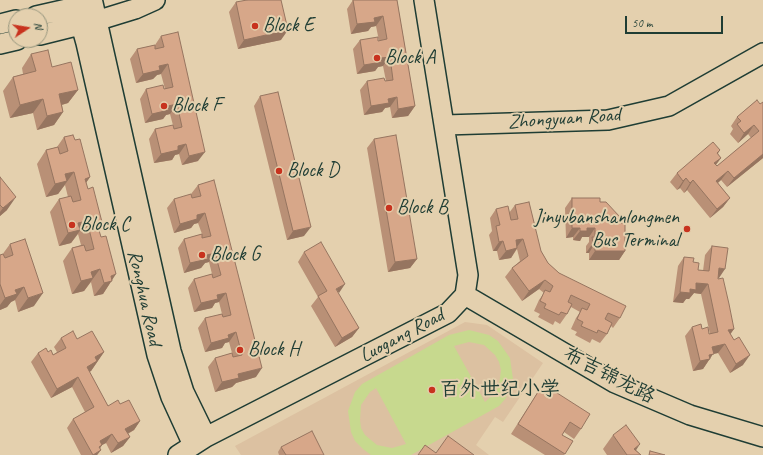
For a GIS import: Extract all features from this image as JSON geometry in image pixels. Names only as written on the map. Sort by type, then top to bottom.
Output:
[{"type":"street","points":[[48,15],[135,9],[155,0]]},
{"type":"street","name":"Luogang Road","points":[[192,446],[448,313],[465,295],[468,275],[424,0]]},
{"type":"street","points":[[48,31],[90,11]]},
{"type":"street","name":"Ronghua Road","points":[[90,11],[157,355],[171,397],[192,446]]},
{"type":"street","name":"Zhongyuan Road","points":[[445,125],[608,120],[669,106],[763,53]]},
{"type":"street","name":"布吉锦龙路","points":[[465,295],[615,382],[690,415],[763,437]]},
{"type":"shaded area","name":"百外世纪小学","points":[[465,322],[487,325],[543,363],[503,422],[495,417],[476,445],[489,455],[241,455],[235,446]]},
{"type":"green space","points":[[469,330],[489,335],[498,341],[510,358],[513,379],[506,398],[499,406],[411,455],[371,455],[355,441],[351,432],[348,411],[355,392],[362,384],[449,335]],"holes":[[[469,342],[484,345],[495,355],[499,362],[501,370],[499,385],[496,392],[485,402],[454,346]],[[376,388],[406,444],[392,448],[377,445],[365,435],[361,428],[361,405],[370,392]]]},
{"type":"building","name":"Block E","points":[[247,0],[281,0],[288,30],[244,40],[236,2]]},
{"type":"building","points":[[353,0],[397,0],[415,106],[398,109],[397,97],[388,99],[389,103],[371,106],[367,81],[384,78],[385,81],[393,80],[390,57],[381,58],[382,62],[364,65],[360,40],[378,37],[378,41],[387,39],[383,16],[374,18],[375,22],[357,24]]},
{"type":"building","points":[[178,32],[205,152],[189,156],[186,144],[178,146],[178,150],[161,154],[155,129],[173,125],[174,129],[182,127],[177,104],[168,106],[169,110],[152,114],[146,89],[163,85],[164,89],[173,87],[168,64],[159,66],[160,70],[143,74],[137,49],[155,45],[155,49],[164,47],[161,36]]},
{"type":"building","points":[[48,50],[52,67],[71,62],[78,90],[59,94],[63,112],[47,116],[43,99],[20,105],[13,77],[36,71],[31,54]]},
{"type":"building","points":[[278,92],[311,227],[293,231],[260,96]]},
{"type":"building","points":[[757,100],[760,104],[763,102],[763,154],[734,178],[728,171],[716,181],[730,198],[717,209],[693,180],[690,183],[686,178],[683,181],[677,173],[713,142],[720,150],[717,153],[721,158],[714,163],[717,166],[759,131],[754,125],[744,133],[737,124],[741,121],[737,117]]},
{"type":"building","points":[[73,135],[75,140],[80,139],[90,177],[85,179],[88,189],[93,187],[103,226],[98,227],[101,237],[106,236],[116,274],[111,276],[112,281],[104,283],[100,269],[91,272],[93,278],[81,281],[72,248],[84,245],[86,251],[94,249],[87,221],[78,223],[80,230],[68,233],[59,199],[71,196],[73,202],[81,200],[74,172],[65,174],[67,181],[55,184],[46,150],[58,147],[60,154],[68,151],[64,137]]},
{"type":"building","points":[[396,135],[417,259],[395,262],[374,139]]},
{"type":"building","points":[[0,177],[16,197],[3,208],[0,205]]},
{"type":"building","points":[[214,180],[262,368],[238,374],[239,378],[222,382],[215,358],[232,353],[233,357],[242,355],[236,332],[228,335],[229,338],[211,343],[205,318],[222,314],[223,317],[231,315],[226,293],[217,295],[218,299],[201,303],[194,279],[212,274],[213,278],[221,275],[215,253],[207,255],[208,259],[190,263],[184,239],[202,234],[202,238],[211,236],[205,213],[197,215],[197,219],[180,224],[174,199],[191,194],[192,198],[201,196],[198,185]]},
{"type":"building","points":[[572,198],[600,198],[600,202],[606,202],[620,217],[621,223],[625,223],[625,251],[595,251],[595,243],[593,243],[592,237],[595,237],[595,228],[587,228],[587,231],[580,231],[580,228],[572,228]]},
{"type":"building","points":[[529,202],[541,251],[548,263],[559,273],[626,306],[620,318],[608,313],[605,319],[612,323],[607,334],[598,330],[597,333],[581,326],[583,322],[577,319],[582,308],[587,310],[590,304],[571,295],[568,302],[572,304],[567,314],[561,312],[559,315],[544,308],[546,304],[540,301],[545,290],[550,292],[553,286],[545,280],[529,291],[512,268],[528,256],[523,239],[516,240],[517,248],[506,251],[503,241],[499,242],[496,226],[500,225],[496,209],[508,206],[511,220],[518,219],[515,205]]},
{"type":"building","points":[[25,239],[43,293],[28,298],[24,287],[15,290],[17,294],[5,298],[0,284],[0,255],[3,254],[5,258],[13,255],[10,244]]},
{"type":"building","points":[[321,242],[345,284],[336,289],[359,328],[342,338],[318,296],[327,291],[304,252]]},
{"type":"building","points":[[712,246],[728,248],[725,269],[719,268],[718,279],[723,278],[734,329],[728,330],[734,340],[739,337],[750,355],[736,364],[725,344],[712,347],[714,354],[709,355],[710,359],[700,361],[692,327],[701,324],[702,329],[708,327],[709,334],[718,332],[708,284],[696,283],[696,290],[690,289],[690,293],[680,292],[684,257],[694,258],[693,262],[699,263],[698,270],[709,271]]},
{"type":"building","points":[[73,331],[77,339],[92,331],[104,352],[95,357],[97,361],[87,367],[108,406],[118,400],[120,404],[129,400],[140,421],[125,429],[130,437],[118,443],[112,434],[100,441],[102,445],[99,447],[101,450],[93,455],[73,419],[94,407],[78,377],[57,389],[38,353],[46,348],[48,352],[51,350],[53,355],[66,348],[61,338]]},
{"type":"building","points":[[543,384],[590,414],[581,429],[570,422],[562,435],[573,441],[565,454],[518,424]]},
{"type":"building","points":[[626,425],[640,444],[634,449],[641,455],[627,455],[613,435]]},
{"type":"building","points":[[312,431],[324,455],[286,455],[281,447]]},
{"type":"building","points":[[448,436],[474,455],[418,455],[425,445],[436,453]]},
{"type":"building","points":[[650,451],[665,455],[649,455]]},
{"type":"place","name":"Block E","points":[[255,26]]},
{"type":"place","name":"Block A","points":[[377,58]]},
{"type":"place","name":"Block F","points":[[164,106]]},
{"type":"place","name":"Block D","points":[[279,171]]},
{"type":"place","name":"Block B","points":[[389,208]]},
{"type":"place","name":"Block C","points":[[72,225]]},
{"type":"place","name":"Jinyvbanshanlongmen Bus Terminal","points":[[687,229]]},
{"type":"place","name":"Block G","points":[[202,255]]},
{"type":"place","name":"Block H","points":[[240,350]]},
{"type":"place","name":"百外世纪小学","points":[[432,390]]}]
